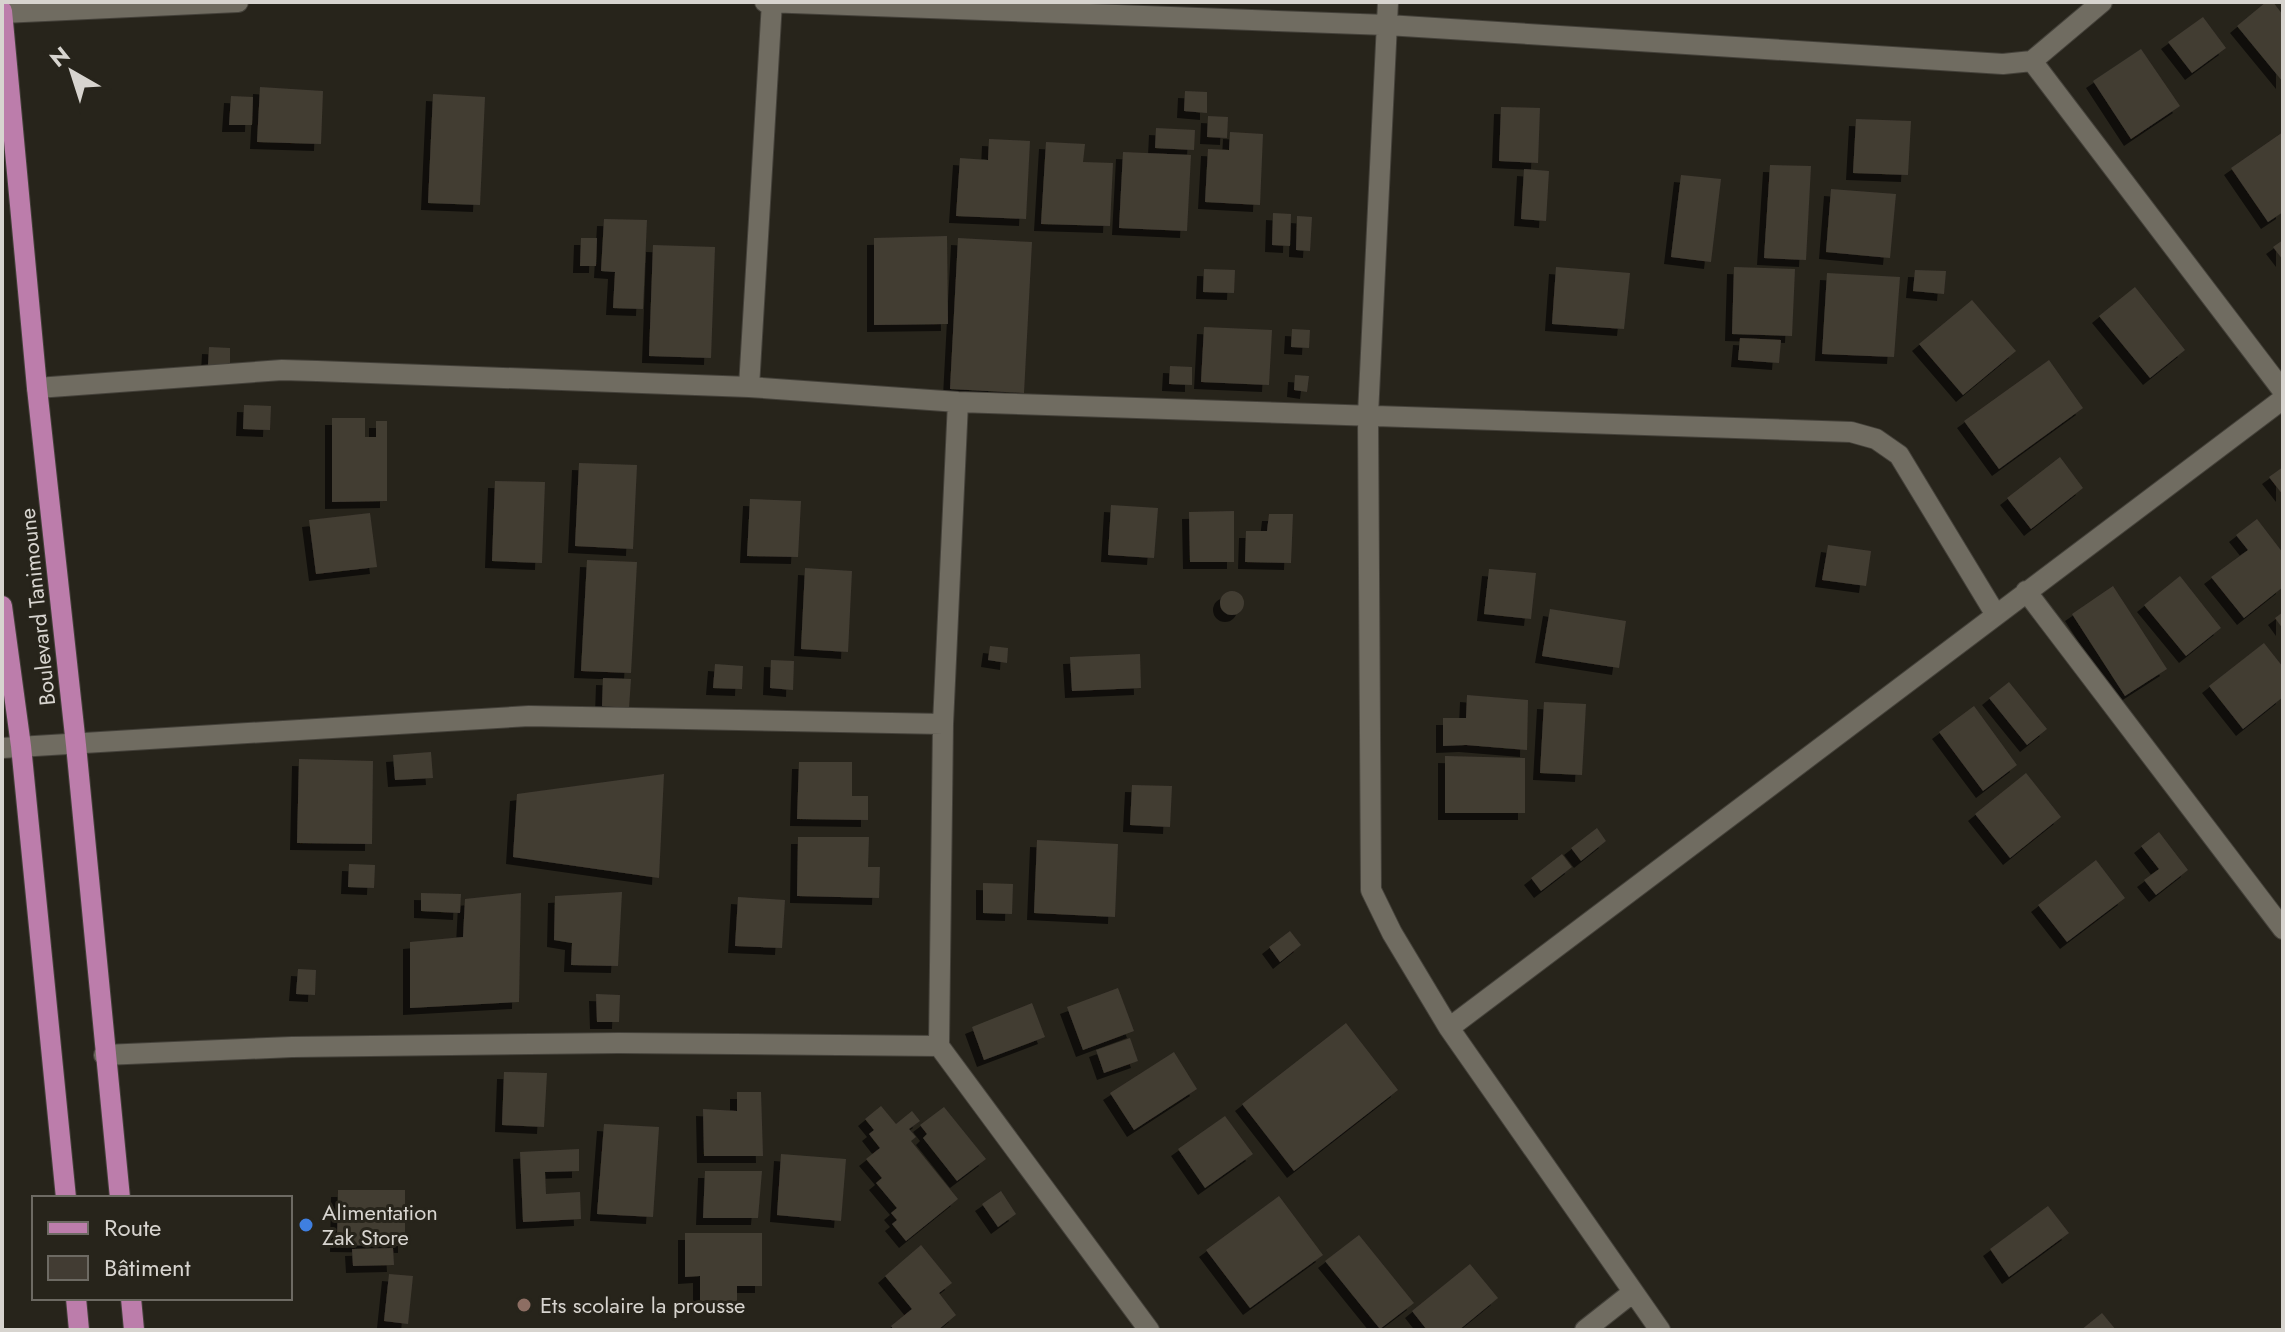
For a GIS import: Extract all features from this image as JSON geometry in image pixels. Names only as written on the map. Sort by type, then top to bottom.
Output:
[{"type":"main road","name":"Boulevard Tanimoune","points":[[2,12],[120,1196]]},
{"type":"main road","name":"Boulevard Tanimoune","points":[[2,606],[12,747],[66,1196]]},
{"type":"main road","points":[[76,1300],[79,1330]]},
{"type":"main road","points":[[131,1300],[134,1330]]},
{"type":"street","points":[[2,12],[238,2]]},
{"type":"street","points":[[765,2],[1387,25],[2003,64],[2032,61],[2102,2]]},
{"type":"street","points":[[749,387],[772,2]]},
{"type":"street","points":[[1388,2],[1368,415],[1371,890],[1392,933],[1449,1028],[1660,1330]]},
{"type":"street","points":[[2032,61],[2283,391]]},
{"type":"street","points":[[37,388],[282,370],[749,387],[958,402],[1851,432],[1876,439],[1899,455],[1996,615]]},
{"type":"street","points":[[1449,1028],[2283,399]]},
{"type":"street","points":[[958,402],[943,724],[939,1046],[1149,1330]]},
{"type":"street","points":[[2026,591],[2283,929]]},
{"type":"street","points":[[12,747],[529,716],[943,724]]},
{"type":"street","points":[[104,1055],[292,1047],[619,1043],[939,1046]]},
{"type":"street","points":[[1585,1330],[1632,1293]]},
{"type":"building","points":[[2266,2],[2273,2],[2283,15],[2283,82],[2237,26]]},
{"type":"building","points":[[2203,17],[2226,48],[2192,73],[2168,42]]},
{"type":"building","points":[[2141,49],[2180,106],[2131,139],[2093,81]]},
{"type":"building","points":[[260,87],[323,91],[321,144],[257,142]]},
{"type":"building","points":[[1185,91],[1207,92],[1207,113],[1184,111]]},
{"type":"building","points":[[433,94],[485,97],[480,205],[428,203]]},
{"type":"building","points":[[231,96],[253,97],[252,125],[229,125]]},
{"type":"building","points":[[1501,107],[1540,108],[1538,163],[1499,161]]},
{"type":"building","points":[[1208,116],[1228,117],[1227,138],[1207,137]]},
{"type":"building","points":[[1856,119],[1911,121],[1908,175],[1853,173]]},
{"type":"building","points":[[1156,128],[1195,130],[1194,150],[1155,148]]},
{"type":"building","points":[[1230,132],[1263,134],[1260,205],[1205,202],[1208,149],[1229,150]]},
{"type":"building","points":[[2283,132],[2283,212],[2268,222],[2231,168]]},
{"type":"building","points":[[989,139],[1030,141],[1026,219],[956,216],[960,158],[988,160]]},
{"type":"building","points":[[1046,142],[1085,144],[1083,162],[1113,163],[1110,226],[1041,224]]},
{"type":"building","points":[[1123,152],[1191,155],[1187,231],[1119,228]]},
{"type":"building","points":[[1770,165],[1811,166],[1806,260],[1764,258]]},
{"type":"building","points":[[1524,169],[1549,171],[1546,221],[1521,219]]},
{"type":"building","points":[[1681,175],[1721,179],[1711,262],[1671,257]]},
{"type":"building","points":[[1831,189],[1896,194],[1890,258],[1826,252]]},
{"type":"building","points":[[1273,213],[1291,214],[1290,246],[1272,245]]},
{"type":"building","points":[[1297,216],[1312,217],[1310,251],[1296,250]]},
{"type":"building","points":[[604,219],[647,220],[643,309],[613,308],[615,272],[601,271]]},
{"type":"building","points":[[947,236],[948,324],[874,325],[874,238]]},
{"type":"building","points":[[581,238],[597,238],[596,266],[580,266]]},
{"type":"building","points":[[958,238],[1032,242],[1024,393],[950,389]]},
{"type":"building","points":[[2283,240],[2283,260],[2273,247]]},
{"type":"building","points":[[653,245],[715,247],[711,358],[649,356]]},
{"type":"building","points":[[1556,267],[1630,273],[1624,329],[1552,324]]},
{"type":"building","points":[[1734,267],[1795,269],[1792,336],[1732,334]]},
{"type":"building","points":[[1204,269],[1235,270],[1234,293],[1203,292]]},
{"type":"building","points":[[1915,270],[1946,271],[1944,294],[1913,291]]},
{"type":"building","points":[[1827,273],[1900,277],[1894,357],[1822,354]]},
{"type":"building","points":[[2135,287],[2185,350],[2150,378],[2099,316]]},
{"type":"building","points":[[1972,300],[2016,351],[1963,395],[1919,344]]},
{"type":"building","points":[[1204,327],[1272,330],[1269,385],[1201,382]]},
{"type":"building","points":[[1292,329],[1310,330],[1309,348],[1291,347]]},
{"type":"building","points":[[1740,338],[1781,340],[1779,363],[1738,360]]},
{"type":"building","points":[[209,347],[230,348],[230,366],[208,365]]},
{"type":"building","points":[[2049,360],[2083,408],[1999,469],[1964,421]]},
{"type":"building","points":[[1170,366],[1192,367],[1192,385],[1169,384]]},
{"type":"building","points":[[1295,375],[1309,376],[1307,392],[1294,390]]},
{"type":"building","points":[[244,405],[271,406],[270,430],[243,429]]},
{"type":"building","points":[[332,418],[365,418],[365,437],[376,437],[376,421],[387,421],[387,501],[332,502]]},
{"type":"building","points":[[2060,457],[2083,488],[2031,529],[2007,498]]},
{"type":"building","points":[[579,463],[637,465],[633,549],[575,546]]},
{"type":"building","points":[[2283,467],[2283,495],[2269,477]]},
{"type":"building","points":[[495,481],[545,482],[542,563],[492,561]]},
{"type":"building","points":[[750,499],[801,501],[798,557],[747,556]]},
{"type":"building","points":[[1111,505],[1158,508],[1154,558],[1108,555]]},
{"type":"building","points":[[1234,511],[1234,562],[1190,562],[1189,512]]},
{"type":"building","points":[[370,513],[377,567],[316,574],[309,520]]},
{"type":"building","points":[[1269,514],[1293,514],[1291,563],[1245,562],[1246,531],[1267,531]]},
{"type":"building","points":[[2257,519],[2283,553],[2283,587],[2244,618],[2211,577],[2248,550],[2236,535]]},
{"type":"building","points":[[1828,545],[1871,551],[1866,586],[1822,580]]},
{"type":"building","points":[[587,560],[637,562],[631,673],[581,671]]},
{"type":"building","points":[[805,568],[852,571],[848,652],[801,649]]},
{"type":"building","points":[[1489,569],[1536,573],[1531,619],[1484,614]]},
{"type":"building","points":[[2180,576],[2221,628],[2186,656],[2144,605]]},
{"type":"building","points":[[2113,586],[2167,669],[2125,696],[2072,614]]},
{"type":"building","points":[[1232,591],[1243,598],[1244,603],[1237,614],[1232,615],[1221,608],[1220,603],[1227,592]]},
{"type":"building","points":[[1550,609],[1626,621],[1619,668],[1542,656]]},
{"type":"building","points":[[2283,612],[2283,629],[2275,618]]},
{"type":"building","points":[[2264,643],[2283,667],[2283,697],[2243,729],[2209,686]]},
{"type":"building","points":[[990,646],[1008,648],[1007,663],[988,660]]},
{"type":"building","points":[[1140,654],[1141,688],[1072,691],[1070,657]]},
{"type":"building","points":[[771,660],[794,661],[793,690],[770,688]]},
{"type":"building","points":[[715,664],[743,666],[742,689],[713,688]]},
{"type":"building","points":[[603,678],[631,679],[629,708],[602,706]]},
{"type":"building","points":[[2009,682],[2047,729],[2027,745],[1989,698]]},
{"type":"building","points":[[1467,695],[1528,700],[1527,750],[1443,746],[1443,718],[1466,718]]},
{"type":"building","points":[[1544,702],[1586,704],[1582,775],[1540,773]]},
{"type":"building","points":[[1974,706],[2017,765],[1983,791],[1939,732]]},
{"type":"building","points":[[431,752],[433,778],[395,780],[393,755]]},
{"type":"building","points":[[1445,756],[1525,758],[1525,813],[1445,813]]},
{"type":"building","points":[[299,759],[373,761],[372,844],[297,843]]},
{"type":"building","points":[[799,762],[852,762],[852,796],[868,796],[868,820],[797,819]]},
{"type":"building","points":[[2026,773],[2061,817],[2010,858],[1975,814]]},
{"type":"building","points":[[664,774],[659,878],[513,857],[517,794]]},
{"type":"building","points":[[1132,785],[1172,786],[1170,827],[1130,825]]},
{"type":"building","points":[[1597,828],[1606,841],[1581,861],[1571,848]]},
{"type":"building","points":[[2159,832],[2188,870],[2156,895],[2144,880],[2159,869],[2141,846]]},
{"type":"building","points":[[798,837],[869,837],[868,867],[880,867],[879,898],[797,896]]},
{"type":"building","points":[[1037,840],[1118,844],[1115,917],[1034,913]]},
{"type":"building","points":[[1562,854],[1572,867],[1541,891],[1531,878]]},
{"type":"building","points":[[2096,860],[2125,898],[2067,942],[2038,905]]},
{"type":"building","points":[[349,864],[375,865],[374,888],[348,887]]},
{"type":"building","points":[[983,883],[1013,884],[1012,914],[983,913]]},
{"type":"building","points":[[622,892],[618,966],[571,965],[572,943],[554,940],[555,896]]},
{"type":"building","points":[[421,893],[461,894],[460,913],[421,911]]},
{"type":"building","points":[[521,893],[519,1002],[410,1008],[410,942],[463,937],[465,899]]},
{"type":"building","points":[[738,897],[785,900],[782,948],[735,946]]},
{"type":"building","points":[[1290,931],[1301,945],[1280,962],[1269,947]]},
{"type":"building","points":[[298,969],[316,970],[315,995],[296,994]]},
{"type":"building","points":[[1118,988],[1134,1031],[1083,1050],[1067,1007]]},
{"type":"building","points":[[596,994],[620,995],[619,1022],[597,1022]]},
{"type":"building","points":[[1032,1003],[1045,1037],[984,1060],[972,1027]]},
{"type":"building","points":[[1346,1023],[1398,1090],[1294,1171],[1242,1104]]},
{"type":"building","points":[[1130,1038],[1138,1061],[1104,1073],[1096,1050]]},
{"type":"building","points":[[1174,1052],[1197,1089],[1134,1130],[1110,1093]]},
{"type":"building","points":[[504,1072],[547,1073],[544,1127],[502,1125]]},
{"type":"building","points":[[737,1092],[761,1092],[763,1156],[704,1156],[703,1109],[737,1111]]},
{"type":"building","points":[[881,1106],[896,1124],[912,1111],[920,1121],[909,1129],[916,1137],[911,1141],[958,1199],[906,1241],[892,1224],[897,1220],[891,1213],[897,1208],[876,1183],[882,1178],[866,1159],[880,1148],[869,1134],[874,1130],[865,1119]]},
{"type":"building","points":[[944,1107],[986,1159],[957,1181],[923,1138],[927,1134],[920,1125]]},
{"type":"building","points":[[1225,1116],[1253,1154],[1205,1188],[1178,1149]]},
{"type":"building","points":[[604,1124],[659,1127],[653,1217],[597,1214]]},
{"type":"building","points":[[579,1149],[579,1171],[545,1172],[546,1194],[580,1192],[581,1219],[523,1222],[520,1152]]},
{"type":"building","points":[[781,1154],[846,1159],[841,1221],[777,1215]]},
{"type":"building","points":[[705,1171],[762,1171],[758,1218],[703,1218]]},
{"type":"building","points":[[338,1190],[405,1190],[405,1246],[337,1245]]},
{"type":"building","points":[[1001,1191],[1016,1214],[998,1227],[982,1204]]},
{"type":"building","points":[[1279,1196],[1323,1255],[1250,1308],[1206,1250]]},
{"type":"building","points":[[2048,1206],[2069,1233],[2009,1277],[1990,1249]]},
{"type":"building","points":[[685,1233],[762,1233],[762,1286],[737,1286],[737,1301],[700,1301],[700,1276],[685,1277]]},
{"type":"building","points":[[1359,1235],[1414,1303],[1380,1329],[1325,1261]]},
{"type":"building","points":[[921,1245],[952,1283],[939,1293],[956,1315],[938,1330],[894,1330],[891,1326],[912,1309],[885,1276]]},
{"type":"building","points":[[393,1248],[394,1265],[353,1266],[352,1249]]},
{"type":"building","points":[[1470,1264],[1498,1298],[1459,1330],[1427,1330],[1412,1311]]},
{"type":"building","points":[[389,1274],[413,1276],[408,1324],[384,1321]]},
{"type":"building","points":[[2102,1313],[2116,1330],[2081,1330]]},
{"type":"place","name":"Alimentation Zak Store","points":[[306,1225]]},
{"type":"place","name":"Ets scolaire la prousse","points":[[524,1305]]}]
